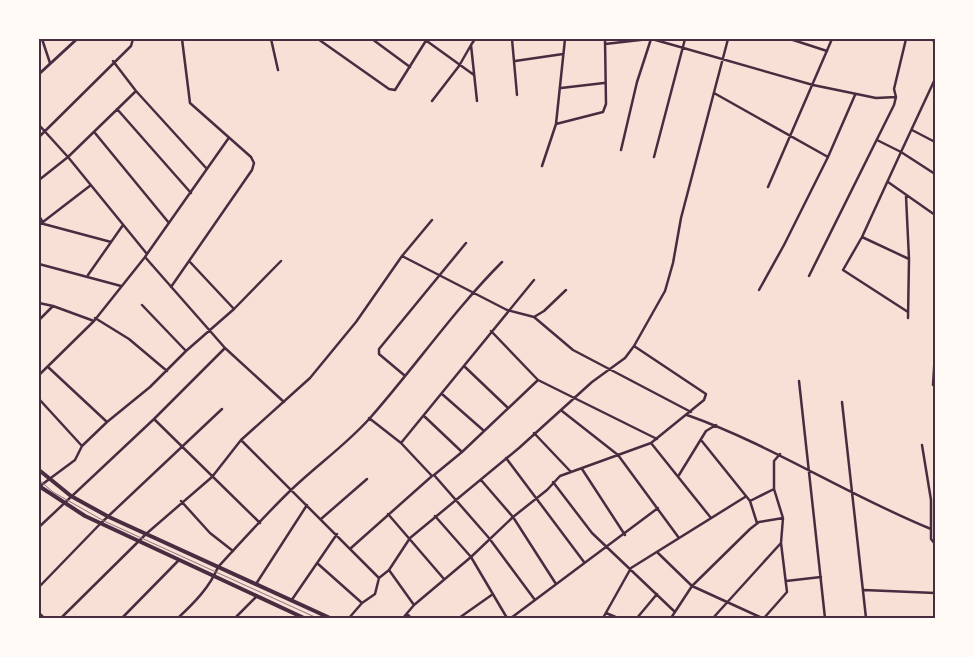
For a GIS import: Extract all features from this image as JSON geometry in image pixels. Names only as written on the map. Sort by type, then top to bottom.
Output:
[{"type":"main road","points":[[39,470],[70,496],[109,517],[330,618]]},
{"type":"main road","points":[[39,486],[100,524],[300,618]]},
{"type":"street","points":[[42,39],[50,63]]},
{"type":"street","points":[[39,74],[77,39]]},
{"type":"street","points":[[39,136],[131,46],[132,39]]},
{"type":"street","points":[[171,287],[190,262],[254,166],[253,159],[228,139],[190,103],[182,39]]},
{"type":"street","points":[[271,39],[278,70]]},
{"type":"street","points":[[318,39],[389,89],[395,90],[426,39],[459,66],[474,75]]},
{"type":"street","points":[[372,39],[410,67]]},
{"type":"street","points":[[432,101],[459,66],[475,39]]},
{"type":"street","points":[[512,39],[517,95]]},
{"type":"street","points":[[542,166],[556,124],[565,39]]},
{"type":"street","points":[[556,124],[604,112],[606,104],[604,83],[605,39]]},
{"type":"street","points":[[605,44],[650,39],[684,47],[813,86],[876,98],[896,97]]},
{"type":"street","points":[[621,150],[637,82],[650,39]]},
{"type":"street","points":[[654,157],[685,39]]},
{"type":"street","points":[[350,618],[362,603],[375,594],[379,578],[389,570],[410,538],[625,358],[634,346],[664,291],[728,39]]},
{"type":"street","points":[[790,39],[827,51]]},
{"type":"street","points":[[768,187],[832,39]]},
{"type":"street","points":[[809,276],[877,140],[896,97],[894,89],[906,39]]},
{"type":"street","points":[[930,39],[935,41]]},
{"type":"street","points":[[471,46],[477,101]]},
{"type":"street","points":[[515,61],[564,54]]},
{"type":"street","points":[[114,61],[136,91],[207,169]]},
{"type":"street","points":[[908,312],[843,270],[862,237],[935,79]]},
{"type":"street","points":[[561,88],[604,83]]},
{"type":"street","points":[[39,180],[95,133],[136,91]]},
{"type":"street","points":[[714,94],[828,157]]},
{"type":"street","points":[[759,290],[828,157],[855,95]]},
{"type":"street","points":[[117,109],[191,193]]},
{"type":"street","points":[[39,125],[91,185],[171,287],[225,348],[284,402]]},
{"type":"street","points":[[912,130],[935,142]]},
{"type":"street","points":[[95,133],[169,223]]},
{"type":"street","points":[[39,376],[95,319],[122,286],[191,193],[228,139]]},
{"type":"street","points":[[877,140],[901,152],[935,174]]},
{"type":"street","points":[[888,182],[935,215]]},
{"type":"street","points":[[40,223],[91,185]]},
{"type":"street","points":[[906,196],[909,259],[908,318]]},
{"type":"street","points":[[39,216],[40,223]]},
{"type":"street","points":[[61,618],[146,534],[212,476],[241,440],[310,378],[337,346],[402,256],[432,220]]},
{"type":"street","points":[[40,223],[111,242]]},
{"type":"street","points":[[88,275],[123,225]]},
{"type":"street","points":[[862,237],[909,259]]},
{"type":"street","points":[[404,375],[379,354],[380,349],[466,243]]},
{"type":"street","points":[[402,256],[507,310],[534,317],[573,350],[608,371],[691,412]]},
{"type":"street","points":[[39,486],[75,460],[82,446],[234,309],[281,261]]},
{"type":"street","points":[[190,262],[234,309]]},
{"type":"street","points":[[178,618],[198,599],[213,578],[218,567],[292,489],[342,448],[435,340],[472,292],[502,262]]},
{"type":"street","points":[[39,264],[88,275],[122,286]]},
{"type":"street","points":[[401,443],[442,394],[507,310],[534,280]]},
{"type":"street","points":[[534,317],[544,312],[566,290]]},
{"type":"street","points":[[39,303],[95,319],[129,339],[167,371]]},
{"type":"street","points":[[142,305],[186,351]]},
{"type":"street","points":[[39,320],[52,306]]},
{"type":"street","points":[[491,331],[538,380],[657,439]]},
{"type":"street","points":[[403,618],[414,605],[471,557],[489,538],[560,476],[651,443],[704,400],[706,394],[634,346]]},
{"type":"street","points":[[39,527],[63,502],[154,419],[225,348]]},
{"type":"street","points":[[933,385],[935,353]]},
{"type":"street","points":[[464,366],[508,407]]},
{"type":"street","points":[[48,367],[107,422]]},
{"type":"street","points":[[351,548],[388,514],[462,452],[483,430],[538,380]]},
{"type":"street","points":[[799,380],[825,617],[819,618]]},
{"type":"street","points":[[442,394],[483,430]]},
{"type":"street","points":[[39,399],[82,446]]},
{"type":"street","points":[[842,402],[850,491],[864,590],[866,618]]},
{"type":"street","points":[[39,587],[100,524],[183,448],[222,409]]},
{"type":"street","points":[[562,411],[618,455],[679,538]]},
{"type":"street","points":[[687,415],[716,425],[780,454],[878,506],[931,529]]},
{"type":"street","points":[[424,416],[462,452]]},
{"type":"street","points":[[369,418],[401,443],[455,499],[489,538],[535,600]]},
{"type":"street","points":[[154,419],[260,523]]},
{"type":"street","points":[[679,476],[706,431],[716,425]]},
{"type":"street","points":[[534,433],[571,472]]},
{"type":"street","points":[[241,440],[379,578]]},
{"type":"street","points":[[701,440],[750,501],[757,523]]},
{"type":"street","points":[[651,443],[679,476],[711,519]]},
{"type":"street","points":[[922,445],[931,500],[931,539],[935,544]]},
{"type":"street","points":[[658,553],[692,586],[763,618],[786,595],[781,543],[783,518],[774,490],[774,461],[780,454]]},
{"type":"street","points":[[506,458],[584,562]]},
{"type":"street","points":[[582,468],[625,534]]},
{"type":"street","points":[[321,519],[367,480]]},
{"type":"street","points":[[481,480],[513,517],[556,584]]},
{"type":"street","points":[[553,482],[592,533],[631,568],[675,612]]},
{"type":"street","points":[[750,501],[774,490]]},
{"type":"street","points":[[603,618],[631,568],[658,553],[745,497]]},
{"type":"street","points":[[182,501],[210,533],[233,551]]},
{"type":"street","points":[[256,584],[308,505]]},
{"type":"street","points":[[511,618],[658,508]]},
{"type":"street","points":[[388,514],[444,579]]},
{"type":"street","points":[[435,516],[471,557],[507,618]]},
{"type":"street","points":[[671,618],[692,586],[757,523],[783,518]]},
{"type":"street","points":[[291,601],[336,534]]},
{"type":"street","points":[[713,618],[781,543]]},
{"type":"street","points":[[122,618],[178,561]]},
{"type":"street","points":[[317,562],[362,603]]},
{"type":"street","points":[[389,570],[414,605]]},
{"type":"street","points":[[786,581],[821,577]]},
{"type":"street","points":[[864,590],[935,593]]},
{"type":"street","points":[[458,618],[492,594]]},
{"type":"street","points":[[637,618],[657,594]]},
{"type":"street","points":[[235,618],[256,597]]},
{"type":"street","points":[[39,613],[44,618]]},
{"type":"street","points":[[606,613],[618,618]]},
{"type":"street","points":[[407,614],[411,618]]},
{"type":"railway","points":[[39,480],[53,492],[104,521],[317,618]]}]
